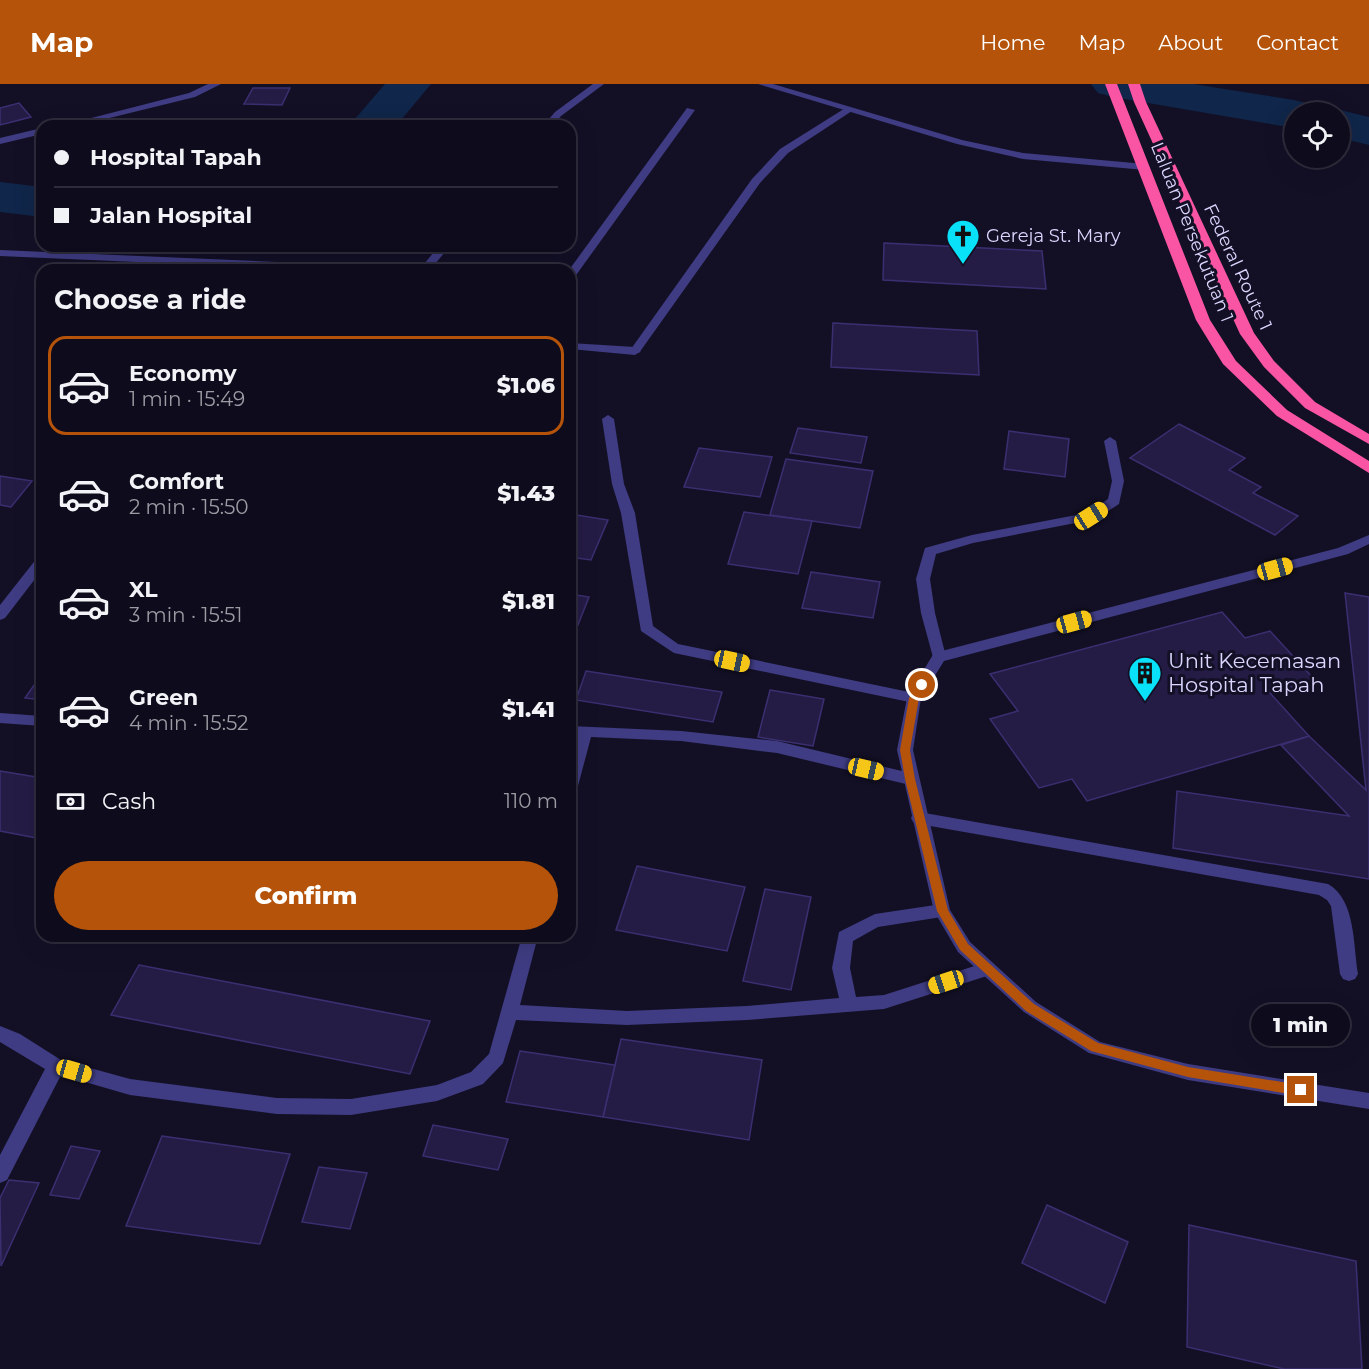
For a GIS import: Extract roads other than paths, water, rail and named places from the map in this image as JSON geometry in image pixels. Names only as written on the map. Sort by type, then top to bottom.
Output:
[{"type":"highway","name":"Laluan Persekutuan 1","points":[[1111,84],[1203,320],[1230,364],[1282,412],[1369,468]]},
{"type":"highway","name":"Federal Route 1","points":[[1134,84],[1140,102],[1247,334],[1269,364],[1310,405],[1369,440]]},
{"type":"street","points":[[90,120],[192,95],[216,84]]},
{"type":"street","points":[[553,120],[599,84]]},
{"type":"street","points":[[763,84],[960,142],[1023,156],[1145,167]]},
{"type":"street","points":[[576,346],[635,351],[756,181],[784,151],[850,109]]},
{"type":"street","points":[[576,268],[690,110]]},
{"type":"street","points":[[0,141],[36,132]]},
{"type":"street","points":[[429,264],[440,252]]},
{"type":"street","points":[[0,253],[254,264]]},
{"type":"street","points":[[608,419],[618,484],[628,513],[646,628],[674,648],[914,698]]},
{"type":"street","points":[[939,657],[928,614],[923,579],[930,551],[972,539],[1091,516],[1114,501],[1118,481],[1110,441]]},
{"type":"street","points":[[1369,538],[1343,551],[939,657],[914,698],[905,750],[942,911],[964,947],[1030,1007],[1095,1048],[1188,1072],[1369,1101]]},
{"type":"street","points":[[0,615],[36,569]]},
{"type":"street","points":[[0,718],[36,721]]},
{"type":"street","points":[[577,731],[681,736],[777,747],[910,779]]},
{"type":"street","points":[[919,818],[1322,889],[1333,895],[1340,905],[1349,974]]},
{"type":"street","points":[[849,1005],[841,968],[846,937],[874,921],[942,911]]},
{"type":"street","points":[[0,1034],[14,1039],[56,1066],[130,1087],[277,1106],[351,1107],[437,1093],[477,1078],[497,1058],[528,942]]},
{"type":"street","points":[[509,1012],[627,1018],[884,1002],[987,969]]},
{"type":"street","points":[[0,1174],[56,1066]]},
{"type":"waterway","points":[[377,120],[409,84]]},
{"type":"waterway","points":[[1113,84],[1284,112]]},
{"type":"waterway","points":[[1350,126],[1369,131]]},
{"type":"waterway","points":[[0,197],[36,201]]},
{"type":"place","name":"Gereja St. Mary","points":[[963,265]]},
{"type":"place","name":"Unit Kecemasan Hospital Tapah","points":[[1145,702]]}]
